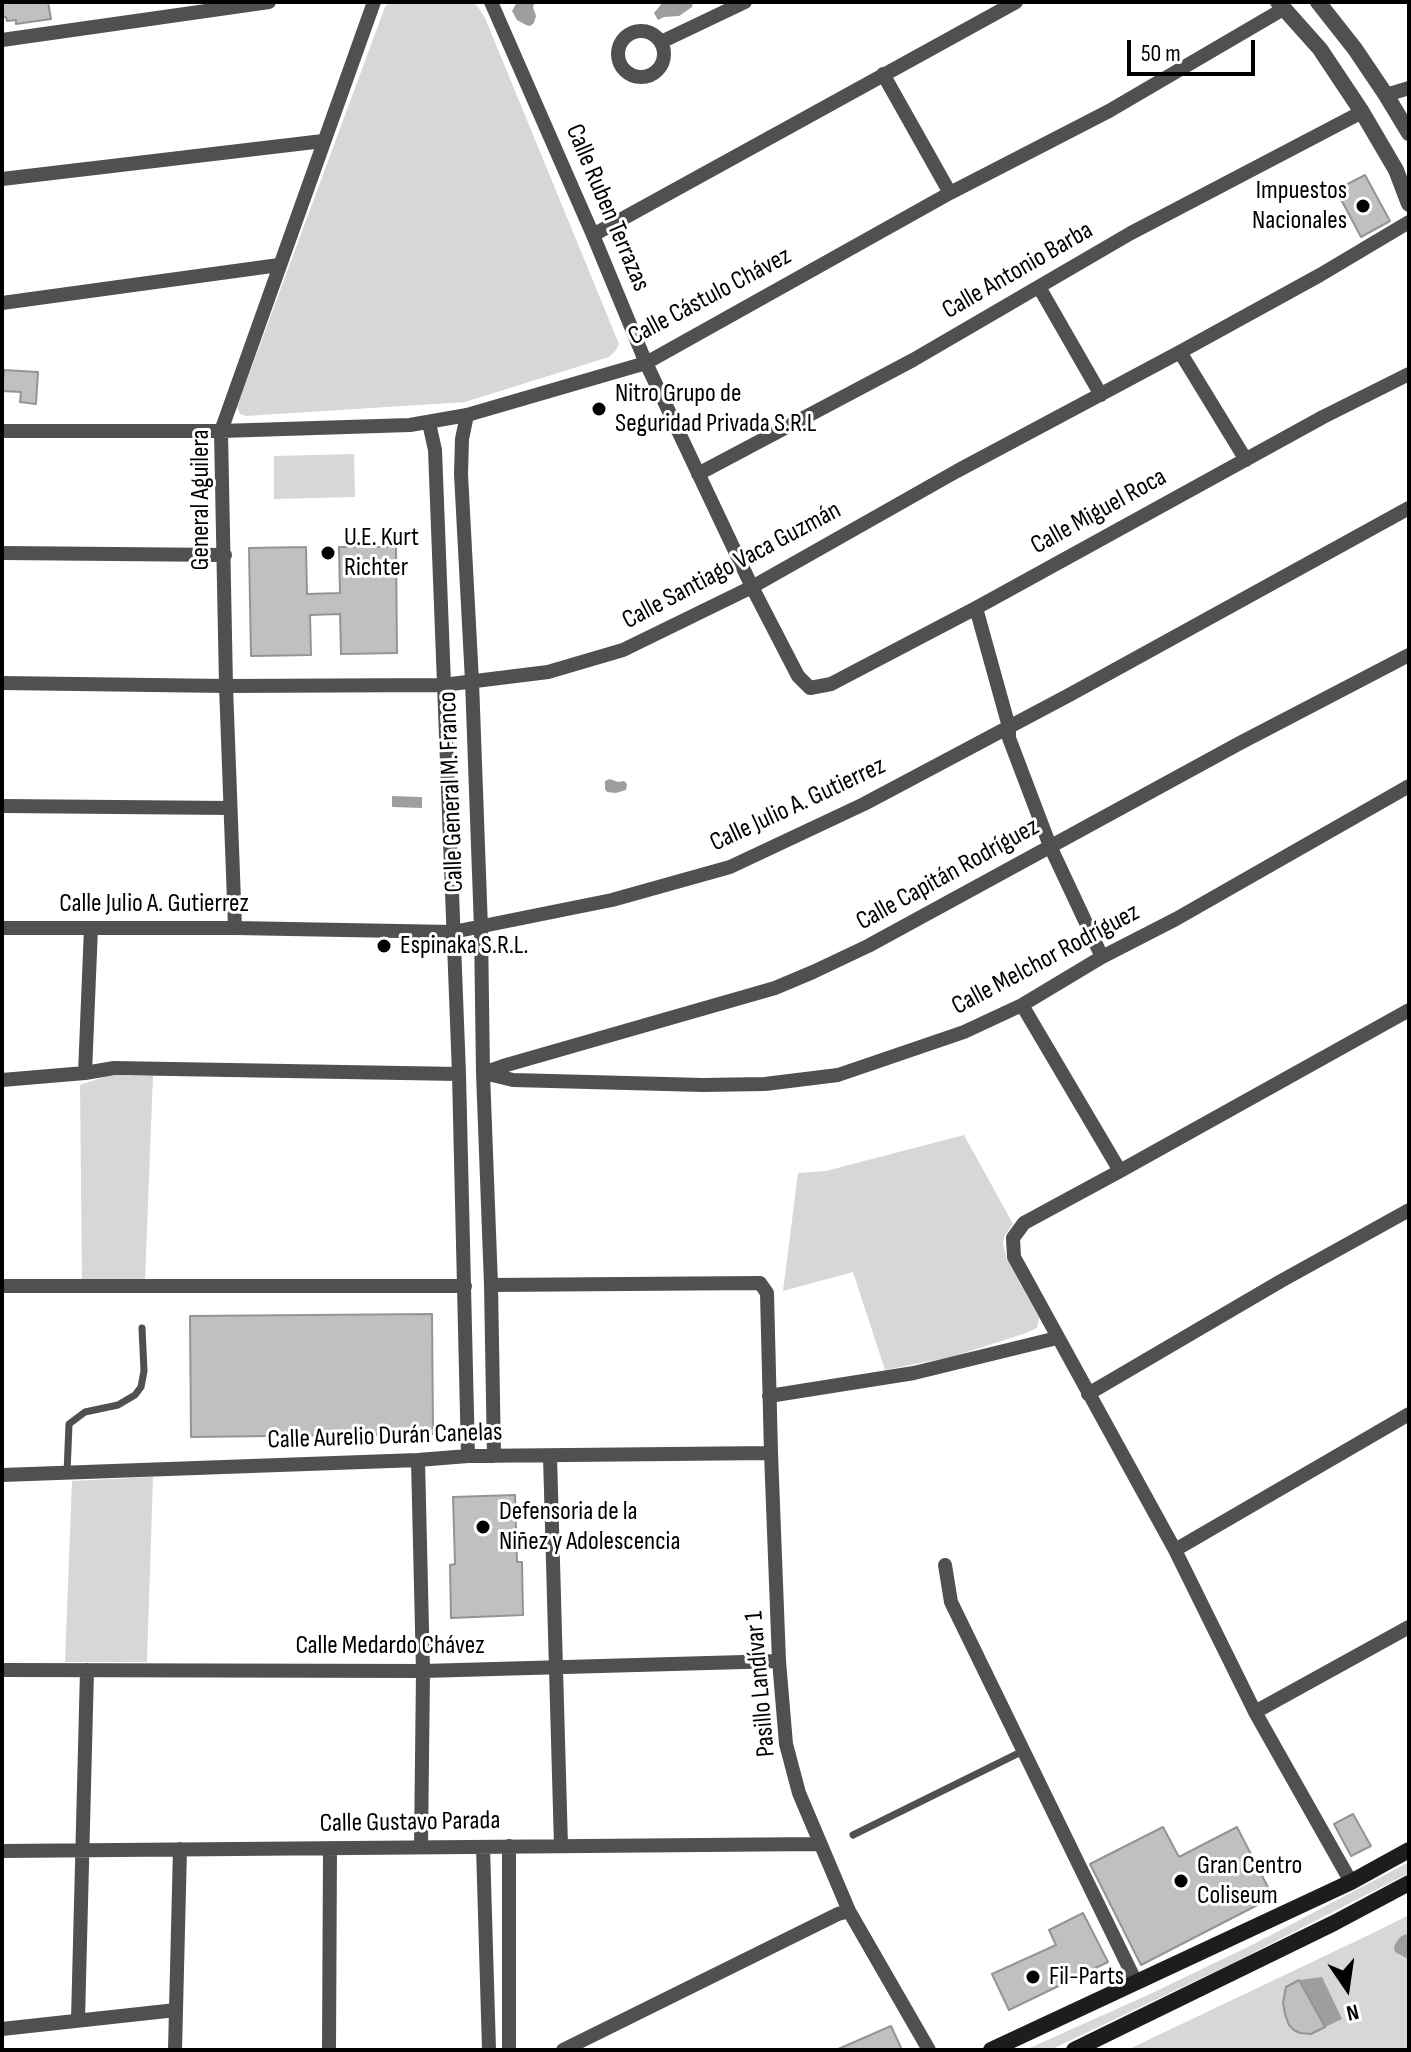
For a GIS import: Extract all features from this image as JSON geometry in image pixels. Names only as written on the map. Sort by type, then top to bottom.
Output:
[{"type":"main road","points":[[991,2050],[1351,1882],[1409,1850]]},
{"type":"main road","points":[[1074,2050],[1409,1883]]},
{"type":"street","points":[[2,40],[174,9],[269,2]]},
{"type":"street","name":"General Aguilera","points":[[235,928],[221,431],[374,2]]},
{"type":"street","name":"Calle Ruben Terrazas","points":[[491,2],[646,363],[752,587],[798,676],[810,688]]},
{"type":"street","points":[[661,42],[745,2]]},
{"type":"street","points":[[593,235],[1016,2]]},
{"type":"street","points":[[1318,2],[1355,49],[1409,133]]},
{"type":"street","points":[[1281,5],[1320,49],[1362,112],[1396,170],[1409,204]]},
{"type":"street","name":"Calle Cástulo Chávez","points":[[2,431],[221,431],[429,423],[467,415],[646,363],[950,193],[1109,111],[1281,5]]},
{"type":"street","points":[[883,74],[950,193]]},
{"type":"street","points":[[1386,95],[1409,88]]},
{"type":"street","name":"Calle Antonio Barba","points":[[698,474],[913,360],[1145,226],[1362,112]]},
{"type":"street","points":[[2,179],[323,141]]},
{"type":"street","name":"Calle Santiago Vaca Guzmán","points":[[2,683],[443,685],[548,672],[623,650],[752,587],[957,471],[1320,275],[1409,222]]},
{"type":"street","points":[[2,303],[279,265]]},
{"type":"street","points":[[1039,287],[1101,395]]},
{"type":"street","points":[[1180,352],[1246,460]]},
{"type":"street","name":"Calle Miguel Roca","points":[[810,688],[831,684],[976,608],[1323,417],[1409,374]]},
{"type":"street","name":"Calle General M. Franco","points":[[467,415],[462,439],[461,474],[481,928],[494,1456]]},
{"type":"street","name":"Calle General M. Franco","points":[[429,423],[435,450],[459,1074],[468,1456]]},
{"type":"street","name":"Calle Julio A. Gutierrez","points":[[2,928],[453,932],[612,900],[730,867],[864,804],[1409,508]]},
{"type":"street","points":[[2,553],[225,555]]},
{"type":"street","points":[[976,608],[1009,727],[1009,738],[1050,846],[1102,957]]},
{"type":"street","name":"Calle Capitán Rodríguez","points":[[483,1073],[775,988],[868,946],[1409,655]]},
{"type":"street","name":"Calle Melchor Rodríguez","points":[[483,1073],[513,1080],[703,1085],[765,1084],[838,1075],[964,1032],[1022,1005],[1409,786]]},
{"type":"street","points":[[2,806],[230,808]]},
{"type":"street","points":[[85,1073],[91,928]]},
{"type":"street","points":[[1022,1005],[1120,1171]]},
{"type":"street","points":[[1351,1882],[1255,1712],[1175,1550],[1014,1257],[1013,1238],[1024,1223],[1409,1010]]},
{"type":"street","points":[[2,1080],[114,1068],[459,1074]]},
{"type":"street","points":[[1088,1394],[1409,1210]]},
{"type":"street","name":"Pasillo Landívar 1","points":[[491,1285],[760,1283],[767,1293],[779,1661],[786,1744],[799,1793],[849,1911],[929,2050]]},
{"type":"street","points":[[2,1286],[465,1286]]},
{"type":"street","points":[[769,1396],[914,1373],[1057,1338]]},
{"type":"street","points":[[467,1383],[492,1382]]},
{"type":"street","points":[[1175,1550],[1409,1414]]},
{"type":"street","name":"Calle Aurelio Durán Canelas","points":[[2,1475],[468,1456],[771,1453]]},
{"type":"street","points":[[550,1456],[561,1846]]},
{"type":"street","points":[[418,1460],[423,1671],[421,1847]]},
{"type":"street","points":[[945,1565],[951,1602],[1136,1982]]},
{"type":"street","points":[[1255,1712],[1409,1627]]},
{"type":"street","name":"Calle Medardo Chávez","points":[[2,1670],[423,1671],[779,1661]]},
{"type":"street","points":[[78,2020],[87,1670]]},
{"type":"street","name":"Calle Gustavo Parada","points":[[2,1851],[819,1844]]},
{"type":"street","points":[[509,1846],[509,2050]]},
{"type":"street","points":[[483,1847],[489,2050]]},
{"type":"street","points":[[329,2050],[330,1848]]},
{"type":"street","points":[[175,2050],[180,1849]]},
{"type":"street","points":[[563,2050],[849,1911]]},
{"type":"street","points":[[2,2029],[176,2010]]},
{"type":"lane","points":[[67,1473],[69,1424],[85,1412],[118,1405],[135,1395],[141,1387],[144,1371],[142,1328]]},
{"type":"lane","points":[[853,1835],[1023,1751]]},
{"type":"shaded area","points":[[390,2],[473,2],[478,7],[619,344],[609,357],[465,402],[240,414],[237,407],[385,7]]},
{"type":"shaded area","points":[[517,2],[535,2],[536,16],[530,26],[517,20],[512,11]]},
{"type":"shaded area","points":[[663,2],[693,2],[692,7],[679,16],[658,20],[654,13]]},
{"type":"shaded area","points":[[354,454],[355,497],[274,499],[274,456]]},
{"type":"shaded area","points":[[605,781],[624,781],[626,790],[607,792]]},
{"type":"shaded area","points":[[392,796],[422,797],[422,808],[392,807]]},
{"type":"shaded area","points":[[107,1076],[153,1076],[145,1280],[82,1282],[80,1085]]},
{"type":"shaded area","points":[[964,1135],[1013,1224],[1004,1237],[1003,1245],[1007,1259],[1039,1318],[1037,1328],[952,1357],[885,1370],[853,1272],[783,1291],[798,1173],[826,1171]]},
{"type":"shaded area","points":[[153,1477],[147,1662],[65,1662],[72,1481]]},
{"type":"shaded area","points":[[1409,1862],[1409,1873],[1233,1963],[1050,2050],[1025,2050],[1254,1944]]},
{"type":"shaded area","points":[[1409,1915],[1409,2050],[1127,2050],[1375,1932]]},
{"type":"shaded area","points":[[1406,1934],[1409,1935],[1409,1973],[1408,1959],[1395,1952],[1394,1946]]},
{"type":"shaded area","points":[[1322,1977],[1342,2019],[1325,2027],[1300,1980]]},
{"type":"building","points":[[2,2],[48,2],[51,19],[16,24],[16,20],[7,21],[6,17],[2,17]]},
{"type":"building","name":"Impuestos Nacionales","points":[[1365,175],[1390,221],[1361,237],[1336,190]]},
{"type":"building","points":[[4,370],[38,372],[36,404],[20,402],[21,392],[2,391]]},
{"type":"building","points":[[306,547],[307,594],[340,593],[339,547],[396,547],[397,653],[341,654],[340,614],[310,615],[311,655],[251,656],[249,548]]},
{"type":"building","points":[[432,1314],[433,1434],[191,1437],[190,1316]]},
{"type":"building","points":[[515,1495],[517,1562],[522,1562],[523,1615],[451,1618],[450,1565],[455,1564],[453,1497]]},
{"type":"building","points":[[1353,1814],[1371,1846],[1351,1856],[1334,1824]]},
{"type":"building","name":"Gran Centro Coliseum","points":[[1163,1827],[1179,1857],[1237,1827],[1273,1897],[1141,1965],[1090,1864]]},
{"type":"building","points":[[1083,1913],[1108,1962],[1009,2010],[992,1974],[1056,1945],[1049,1930]]},
{"type":"building","points":[[1299,1980],[1325,2027],[1311,2034],[1294,2030],[1285,2014],[1283,2003],[1286,1987]]},
{"type":"building","points":[[891,2026],[902,2050],[836,2050]]},
{"type":"place","name":"Impuestos Nacionales","points":[[1363,206]]},
{"type":"place","name":"Nitro Grupo de Seguridad Privada S.R.L","points":[[599,409]]},
{"type":"place","name":"U.E. Kurt Richter","points":[[328,553]]},
{"type":"place","name":"Espinaka S.R.L.","points":[[384,946]]},
{"type":"place","name":"Defensoria de la Niñez y Adolescencia","points":[[483,1527]]},
{"type":"place","name":"Gran Centro Coliseum","points":[[1181,1881]]},
{"type":"place","name":"Fil-Parts","points":[[1033,1977]]}]
